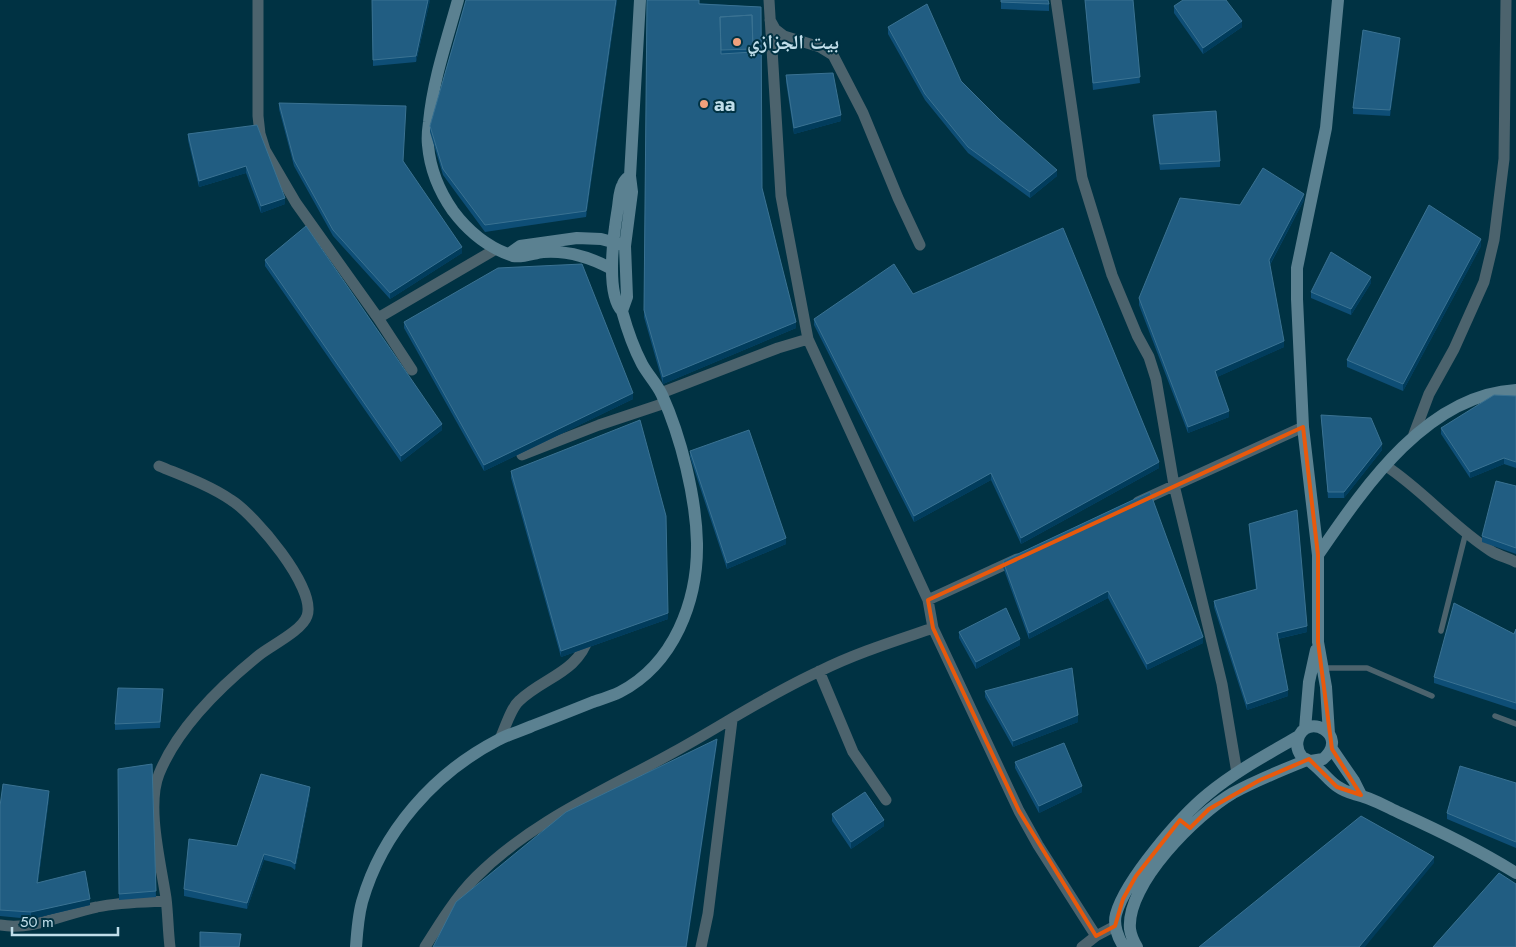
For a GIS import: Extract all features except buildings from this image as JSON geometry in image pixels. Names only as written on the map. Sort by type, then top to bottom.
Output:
[{"type":"street","points":[[258,0],[258,116],[260,134],[265,150],[296,203],[378,318],[412,370]]},
{"type":"street","points":[[458,0],[437,76],[430,110],[427,142],[436,183],[447,202],[467,226],[484,241],[496,248],[509,254],[520,256],[557,251],[571,253],[595,260],[612,269]]},
{"type":"street","points":[[356,947],[362,903],[371,877],[397,828],[432,786],[476,752],[500,739],[620,692],[638,680],[655,665],[669,648],[680,629],[688,608],[696,566],[697,542],[694,509],[688,477],[676,431],[663,398],[635,349],[622,311],[618,307],[614,296],[612,269],[632,192],[630,176],[640,0]]},
{"type":"street","points":[[769,0],[781,196],[808,340],[928,600],[933,628],[1019,811],[1038,845],[1096,936]]},
{"type":"street","points":[[1056,0],[1082,178],[1112,275],[1137,335],[1149,357],[1156,379],[1174,485],[1222,684],[1237,773]]},
{"type":"street","points":[[1329,734],[1326,688],[1318,642],[1318,555],[1303,427],[1302,371],[1297,299],[1298,268],[1326,128],[1338,0]]},
{"type":"street","points":[[1414,434],[1429,394],[1454,349],[1484,282],[1494,240],[1504,159],[1506,0]]},
{"type":"street","points":[[770,18],[775,29],[784,36],[828,50],[833,55],[863,113],[898,198],[920,245]]},
{"type":"street","points":[[509,254],[520,246],[577,238],[601,239],[619,244]]},
{"type":"street","points":[[619,244],[627,297],[622,311]]},
{"type":"street","points":[[378,318],[496,248]]},
{"type":"street","points":[[522,455],[663,398],[778,348],[808,340]]},
{"type":"street","points":[[1318,555],[1339,524],[1414,434],[1435,418],[1458,406],[1483,396],[1516,390]]},
{"type":"street","points":[[1124,509],[1303,427]]},
{"type":"street","points":[[159,466],[231,500],[253,518],[286,559],[301,584],[307,599],[308,608],[307,616],[297,628],[253,660],[210,700],[188,726],[163,764],[157,784],[155,820],[166,900],[170,947]]},
{"type":"street","points":[[1386,466],[1492,552],[1516,562]]},
{"type":"street","points":[[928,600],[1028,553]]},
{"type":"street","points":[[500,739],[517,703],[534,689],[570,667],[577,660],[589,638],[590,627]]},
{"type":"street","points":[[425,947],[443,918],[474,879],[508,848],[557,816],[732,720],[768,697],[819,671],[856,654],[933,628]]},
{"type":"street","points":[[1318,642],[1309,682],[1302,732],[1297,743],[1301,756],[1337,787],[1361,795],[1444,833],[1516,872]]},
{"type":"street","points":[[819,671],[853,752],[886,800]]},
{"type":"street","points":[[701,947],[708,914],[732,720]]},
{"type":"street","points":[[1137,947],[1130,931],[1130,918],[1141,888],[1156,864],[1208,794],[1237,773],[1314,726],[1322,728],[1329,734],[1332,739],[1332,749],[1354,781],[1361,795]]},
{"type":"street","points":[[1124,947],[1115,926],[1116,915],[1123,899],[1136,876],[1185,824],[1233,793],[1260,780],[1309,761],[1323,759],[1332,749]]},
{"type":"street","points":[[0,925],[12,926],[33,923],[104,906],[166,900]]},
{"type":"street","points":[[1082,947],[1096,936],[1115,926]]},
{"type":"lane","points":[[1441,631],[1466,532]]},
{"type":"lane","points":[[1323,670],[1328,668],[1367,668],[1432,696]]},
{"type":"lane","points":[[1495,716],[1516,724]]},
{"type":"highlighted area","points":[[1303,427],[1318,555],[1318,642],[1332,749],[1361,795],[1337,787],[1309,759],[1260,780],[1209,809],[1190,828],[1180,820],[1136,876],[1123,899],[1115,926],[1096,936],[1019,811],[933,628],[928,600]]},
{"type":"place","name":"بيت الجزازي","points":[[737,42]]},
{"type":"place","name":"aa","points":[[704,104]]}]
